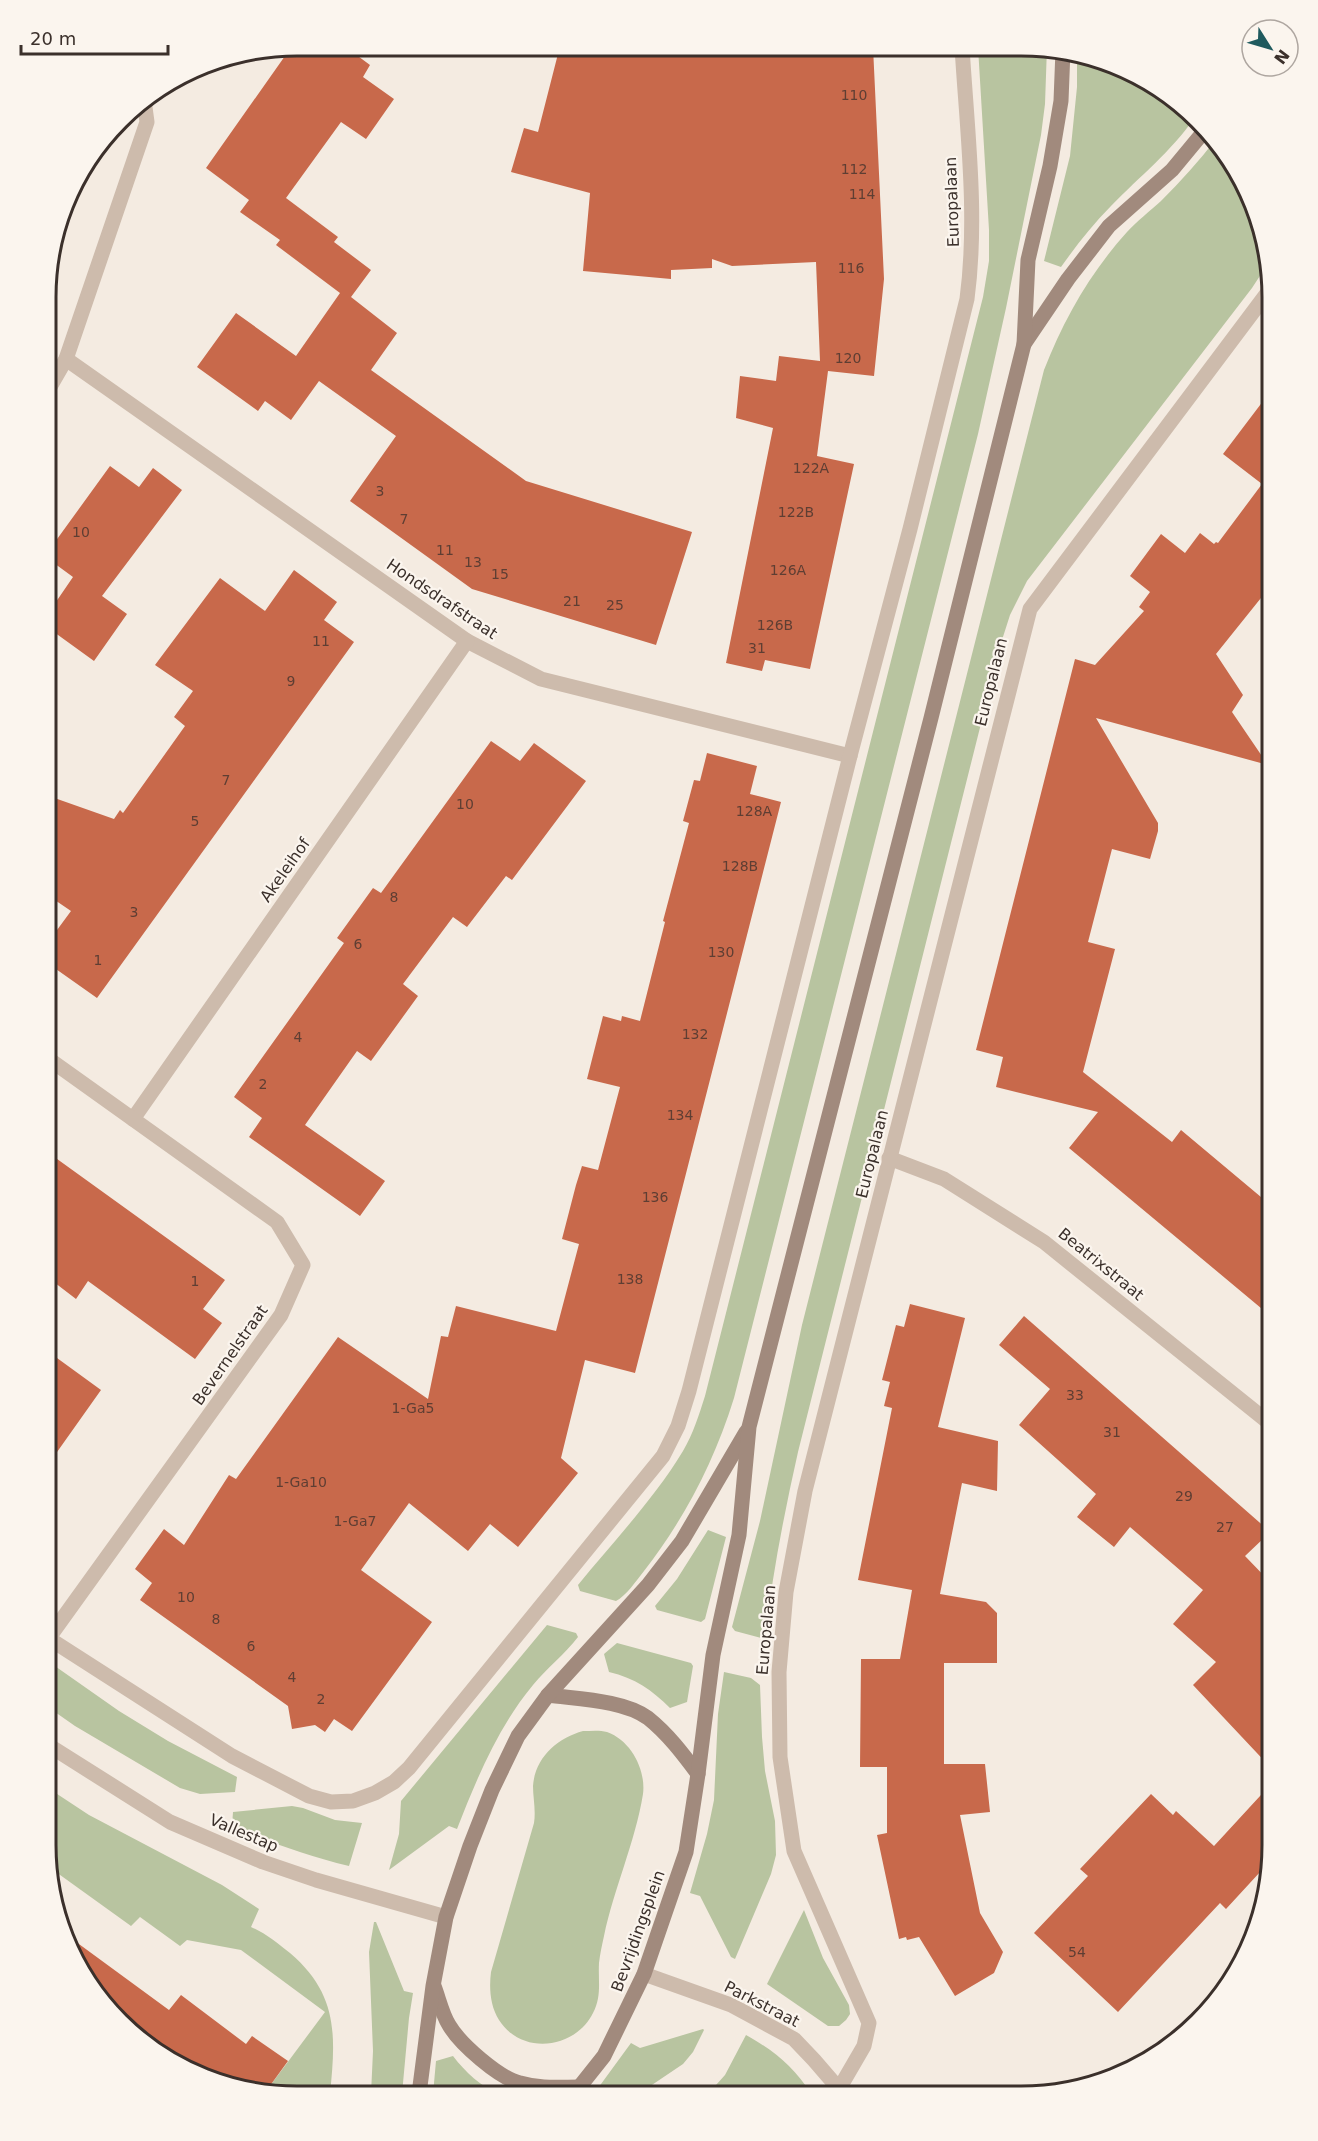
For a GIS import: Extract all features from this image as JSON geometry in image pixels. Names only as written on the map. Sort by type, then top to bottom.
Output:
[{"type":"main road","points":[[698,1774],[713,1655],[739,1535],[749,1427],[931,718],[1024,344],[1028,260],[1050,166],[1061,101],[1063,59]]},
{"type":"main road","points":[[1024,344],[1068,279],[1109,226],[1172,170],[1201,135]]},
{"type":"main road","points":[[420,2086],[433,1986],[446,1917],[492,1790],[518,1736],[548,1695],[648,1585],[682,1541],[749,1427]]},
{"type":"main road","points":[[548,1695],[621,1706],[646,1717],[673,1741],[698,1774]]},
{"type":"main road","name":"Bevrijdingsplein","points":[[580,2086],[604,2056],[644,1974],[686,1852],[698,1774]]},
{"type":"main road","points":[[433,1986],[449,2026],[474,2054],[496,2072],[518,2083],[532,2086]]},
{"type":"street","name":"Europalaan","points":[[56,1646],[232,1756],[309,1796],[331,1802],[353,1801],[375,1793],[394,1782],[408,1768],[663,1456],[678,1426],[689,1391],[967,299],[972,265],[972,218],[963,56]]},
{"type":"street","points":[[56,376],[66,359],[147,122],[145,109]]},
{"type":"street","name":"Europalaan","points":[[844,2086],[864,2046],[869,2023],[794,1851],[780,1757],[779,1672],[786,1592],[805,1491],[1030,609],[1262,300]]},
{"type":"street","name":"Hondsdrafstraat","points":[[66,359],[467,641],[541,679],[850,756]]},
{"type":"street","name":"Akeleihof","points":[[132,1119],[467,641]]},
{"type":"street","name":"Bevernelstraat","points":[[56,1064],[277,1222],[303,1265],[281,1315],[56,1626]]},
{"type":"street","name":"Beatrixstraat","points":[[889,1158],[944,1179],[1044,1242],[1262,1417]]},
{"type":"street","name":"Vallestap","points":[[56,1750],[170,1822],[263,1862],[316,1880],[446,1917]]},
{"type":"street","name":"Parkstraat","points":[[644,1974],[730,2005],[794,2039],[836,2086]]},
{"type":"green space","points":[[979,56],[1047,57],[1041,135],[978,434],[734,1398],[717,1445],[697,1489],[673,1531],[644,1571],[627,1592],[616,1601],[580,1591],[578,1585],[672,1469],[690,1438],[705,1396],[983,297],[989,261]]},
{"type":"green space","points":[[1077,62],[1099,68],[1128,80],[1155,96],[1190,124],[1166,153],[1097,221],[1061,267],[1044,261],[1070,156],[1077,87]]},
{"type":"green space","points":[[1210,146],[1230,176],[1250,219],[1261,274],[1027,581],[1010,615],[798,1452],[779,1545],[765,1639],[735,1631],[732,1627],[760,1521],[802,1325],[1044,370],[1069,315],[1101,264],[1127,232],[1176,186]]},
{"type":"green space","points":[[708,1530],[726,1537],[705,1619],[701,1622],[657,1610],[655,1606],[677,1579]]},
{"type":"green space","points":[[547,1625],[576,1633],[578,1637],[533,1685],[509,1718],[481,1772],[457,1829],[449,1826],[389,1870],[399,1834],[401,1801]]},
{"type":"green space","points":[[617,1643],[691,1663],[693,1666],[687,1702],[670,1708],[642,1686],[609,1672],[604,1654]]},
{"type":"green space","points":[[56,1667],[119,1711],[168,1741],[237,1777],[235,1792],[200,1794],[180,1788],[56,1713]]},
{"type":"green space","points":[[724,1672],[751,1678],[760,1685],[765,1771],[775,1821],[776,1855],[771,1874],[735,1959],[731,1957],[700,1896],[690,1893],[714,1800],[718,1714]]},
{"type":"green space","points":[[583,1731],[607,1732],[624,1742],[640,1767],[643,1794],[635,1830],[604,1936],[599,1963],[599,1994],[596,2007],[585,2025],[574,2034],[561,2041],[548,2044],[534,2043],[509,2032],[499,2020],[491,1997],[491,1972],[534,1823],[533,1786],[538,1766],[549,1750],[565,1738]]},
{"type":"green space","points":[[56,1793],[89,1815],[222,1885],[259,1909],[251,1927],[276,1942],[306,1968],[325,2000],[333,2034],[331,2086],[272,2084],[325,2012],[241,1950],[187,1940],[180,1946],[140,1917],[131,1926],[58,1873]]},
{"type":"green space","points":[[292,1806],[335,1820],[362,1823],[349,1866],[290,1849],[232,1826],[233,1812]]},
{"type":"green space","points":[[804,1910],[823,1958],[849,2005],[850,2014],[839,2026],[828,2026],[767,1984]]},
{"type":"green space","points":[[374,1922],[376,1922],[404,1991],[413,1993],[403,2086],[371,2086],[373,2051],[369,1952]]},
{"type":"green space","points":[[704,2030],[693,2052],[683,2064],[650,2086],[600,2086],[631,2043],[640,2048]]},
{"type":"green space","points":[[746,2035],[783,2060],[805,2086],[715,2086],[725,2075]]},
{"type":"green space","points":[[453,2056],[463,2068],[485,2086],[434,2086],[436,2061]]},
{"type":"building","points":[[285,56],[358,56],[370,65],[363,77],[394,99],[366,139],[341,122],[286,198],[338,237],[334,242],[371,270],[351,297],[397,333],[371,370],[526,481],[692,532],[656,645],[472,589],[350,501],[396,436],[319,381],[291,420],[265,401],[258,411],[197,367],[236,313],[296,356],[340,293],[276,245],[280,240],[240,212],[249,200],[206,168]]},
{"type":"building","points":[[557,56],[873,56],[884,279],[874,376],[828,371],[817,456],[854,464],[810,669],[765,660],[762,671],[726,663],[773,428],[736,418],[740,376],[776,381],[779,356],[820,361],[816,262],[732,266],[712,259],[712,268],[671,270],[671,279],[583,271],[590,193],[511,172],[524,128],[538,132]]},
{"type":"building","points":[[1262,403],[1262,484],[1223,454]]},
{"type":"building","points":[[110,466],[139,487],[153,468],[182,490],[102,596],[127,614],[94,661],[56,634],[56,602],[73,577],[56,565],[56,541]]},
{"type":"building","points":[[1262,484],[1262,597],[1216,654],[1243,695],[1232,712],[1262,756],[1262,763],[1096,718],[1158,823],[1158,831],[1150,859],[1112,849],[1088,942],[1115,949],[1083,1072],[1172,1142],[1181,1130],[1262,1198],[1262,1309],[1069,1148],[1098,1112],[996,1087],[1003,1057],[976,1050],[1075,659],[1095,665],[1144,611],[1139,607],[1150,592],[1130,576],[1161,534],[1185,553],[1200,533],[1214,544],[1218,543]]},
{"type":"building","points":[[294,570],[337,602],[324,620],[354,642],[97,998],[56,969],[56,931],[71,911],[56,901],[56,799],[114,819],[120,810],[123,813],[185,726],[174,717],[193,691],[155,665],[220,578],[265,611]]},
{"type":"building","points":[[491,741],[520,761],[534,743],[586,781],[512,880],[506,876],[467,927],[453,917],[403,984],[418,996],[371,1061],[357,1051],[305,1125],[385,1181],[360,1216],[249,1137],[262,1118],[234,1097],[344,943],[337,938],[373,888],[381,893]]},
{"type":"building","points":[[707,753],[757,766],[750,794],[781,802],[635,1373],[585,1360],[561,1458],[578,1473],[518,1547],[490,1524],[468,1551],[409,1503],[361,1570],[432,1622],[352,1731],[334,1719],[325,1732],[315,1725],[292,1729],[288,1706],[140,1600],[152,1583],[135,1569],[164,1529],[184,1545],[229,1475],[236,1479],[338,1337],[428,1399],[441,1336],[448,1337],[456,1306],[556,1331],[579,1244],[562,1239],[576,1185],[582,1166],[598,1170],[620,1087],[587,1079],[603,1016],[621,1021],[622,1016],[640,1021],[689,823],[683,821],[694,780],[700,781]]},
{"type":"building","points":[[56,1158],[225,1280],[203,1309],[222,1323],[195,1359],[88,1281],[76,1299],[56,1284]]},
{"type":"building","points":[[910,1304],[965,1318],[938,1427],[998,1441],[997,1491],[962,1483],[940,1594],[986,1602],[997,1613],[997,1663],[944,1663],[944,1764],[985,1764],[990,1812],[960,1815],[980,1913],[1003,1952],[994,1973],[955,1996],[919,1937],[899,1939],[877,1835],[887,1833],[887,1767],[860,1767],[861,1659],[900,1659],[912,1590],[858,1580],[892,1408],[884,1406],[890,1382],[882,1380],[896,1325],[904,1327]]},
{"type":"building","points":[[1024,1316],[1262,1525],[1262,1540],[1245,1556],[1262,1574],[1262,1758],[1193,1685],[1216,1662],[1173,1624],[1203,1590],[1130,1527],[1114,1547],[1077,1517],[1096,1494],[1019,1425],[1050,1389],[999,1345]]},
{"type":"building","points":[[56,1357],[101,1390],[56,1453]]},
{"type":"building","points":[[1151,1794],[1173,1815],[1176,1811],[1214,1846],[1262,1794],[1261,1871],[1226,1909],[1220,1903],[1118,2012],[1034,1933],[1088,1876],[1080,1869]]},
{"type":"building","points":[[76,1942],[169,2010],[181,1995],[246,2044],[252,2036],[288,2061],[271,2084],[219,2073],[190,2061],[150,2036],[126,2015],[96,1978]]}]
